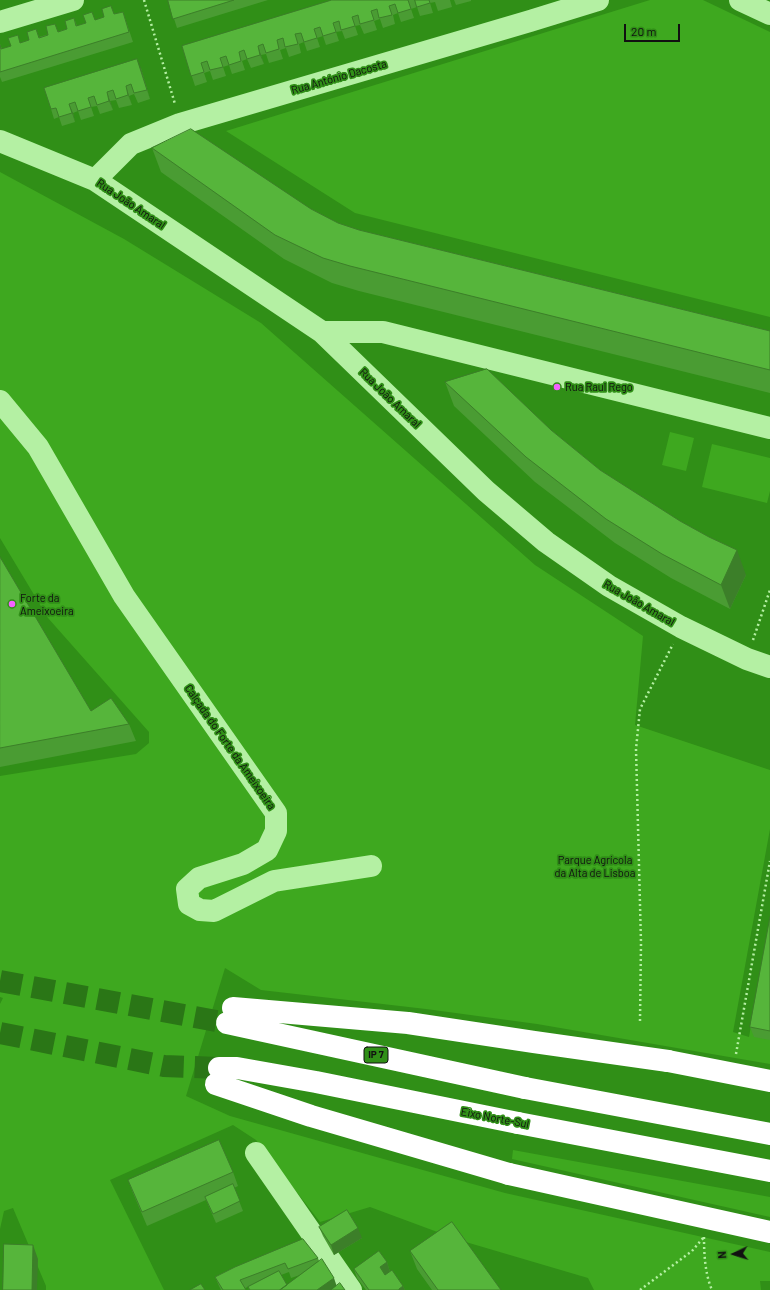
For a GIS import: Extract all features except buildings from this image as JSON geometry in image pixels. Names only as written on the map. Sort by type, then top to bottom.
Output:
[{"type":"highway","name":"IP 7","points":[[770,1082],[668,1061],[408,1023],[230,1015],[525,1088],[770,1134]]},
{"type":"highway","name":"Eixo Norte-Sul","points":[[770,1171],[518,1123],[316,1082],[237,1068],[217,1076],[311,1116],[509,1174],[770,1232]]},
{"type":"street","points":[[0,22],[73,0]]},
{"type":"street","name":"Rua António Dacosta","points":[[95,180],[131,144],[180,124],[598,0]]},
{"type":"street","points":[[740,0],[770,14]]},
{"type":"street","name":"Rua João Amaral","points":[[0,142],[95,180],[322,332],[486,491],[546,542],[609,586],[681,627],[747,659],[770,668]]},
{"type":"street","points":[[322,332],[383,332],[770,428]]},
{"type":"street","name":"Calçada do Forte da Ameixoeira","points":[[0,401],[38,447],[124,596],[276,813],[276,831],[267,850],[242,864],[199,878],[187,889],[189,904],[200,910],[214,911],[274,881],[371,866]]},
{"type":"street","points":[[256,1153],[351,1290]]},
{"type":"path","points":[[144,0],[180,124]]},
{"type":"path","points":[[747,659],[770,590]]},
{"type":"path","points":[[640,1021],[641,943],[636,749],[640,709],[681,627]]},
{"type":"path","points":[[735,1058],[770,861]]},
{"type":"path","points":[[640,1290],[692,1251],[704,1237],[704,1254],[712,1290]]},
{"type":"green space","points":[[650,0],[703,0],[770,32],[770,317],[355,213],[226,131]]},
{"type":"green space","name":"Parque Agrícola da Alta de Lisboa","points":[[0,172],[124,239],[261,323],[535,565],[643,636],[635,725],[770,770],[770,829],[733,1032],[749,1037],[770,917],[770,1064],[537,1024],[426,1009],[261,990],[225,968],[186,1096],[230,1116],[505,1193],[770,1252],[770,1281],[760,1281],[761,1290],[594,1290],[588,1278],[459,1240],[370,1207],[320,1222],[256,1140],[233,1125],[110,1180],[164,1290],[46,1290],[46,1286],[13,1208],[4,1211],[0,1229],[0,1004],[3,998],[0,997],[0,776],[136,754],[149,743],[149,732],[48,618],[0,538]]},
{"type":"green space","points":[[670,432],[694,438],[686,471],[662,465]]},
{"type":"green space","points":[[712,444],[770,458],[770,491],[767,503],[702,487]]},
{"type":"green space","points":[[513,1150],[770,1197],[770,1217],[512,1159]]},
{"type":"tunnel","points":[[0,981],[227,1023]]},
{"type":"tunnel","points":[[0,1033],[164,1066],[219,1068]]},
{"type":"place","name":"Rua Raul Rego","points":[[557,387]]},
{"type":"place","name":"Forte da Ameixoeira","points":[[12,604]]}]
